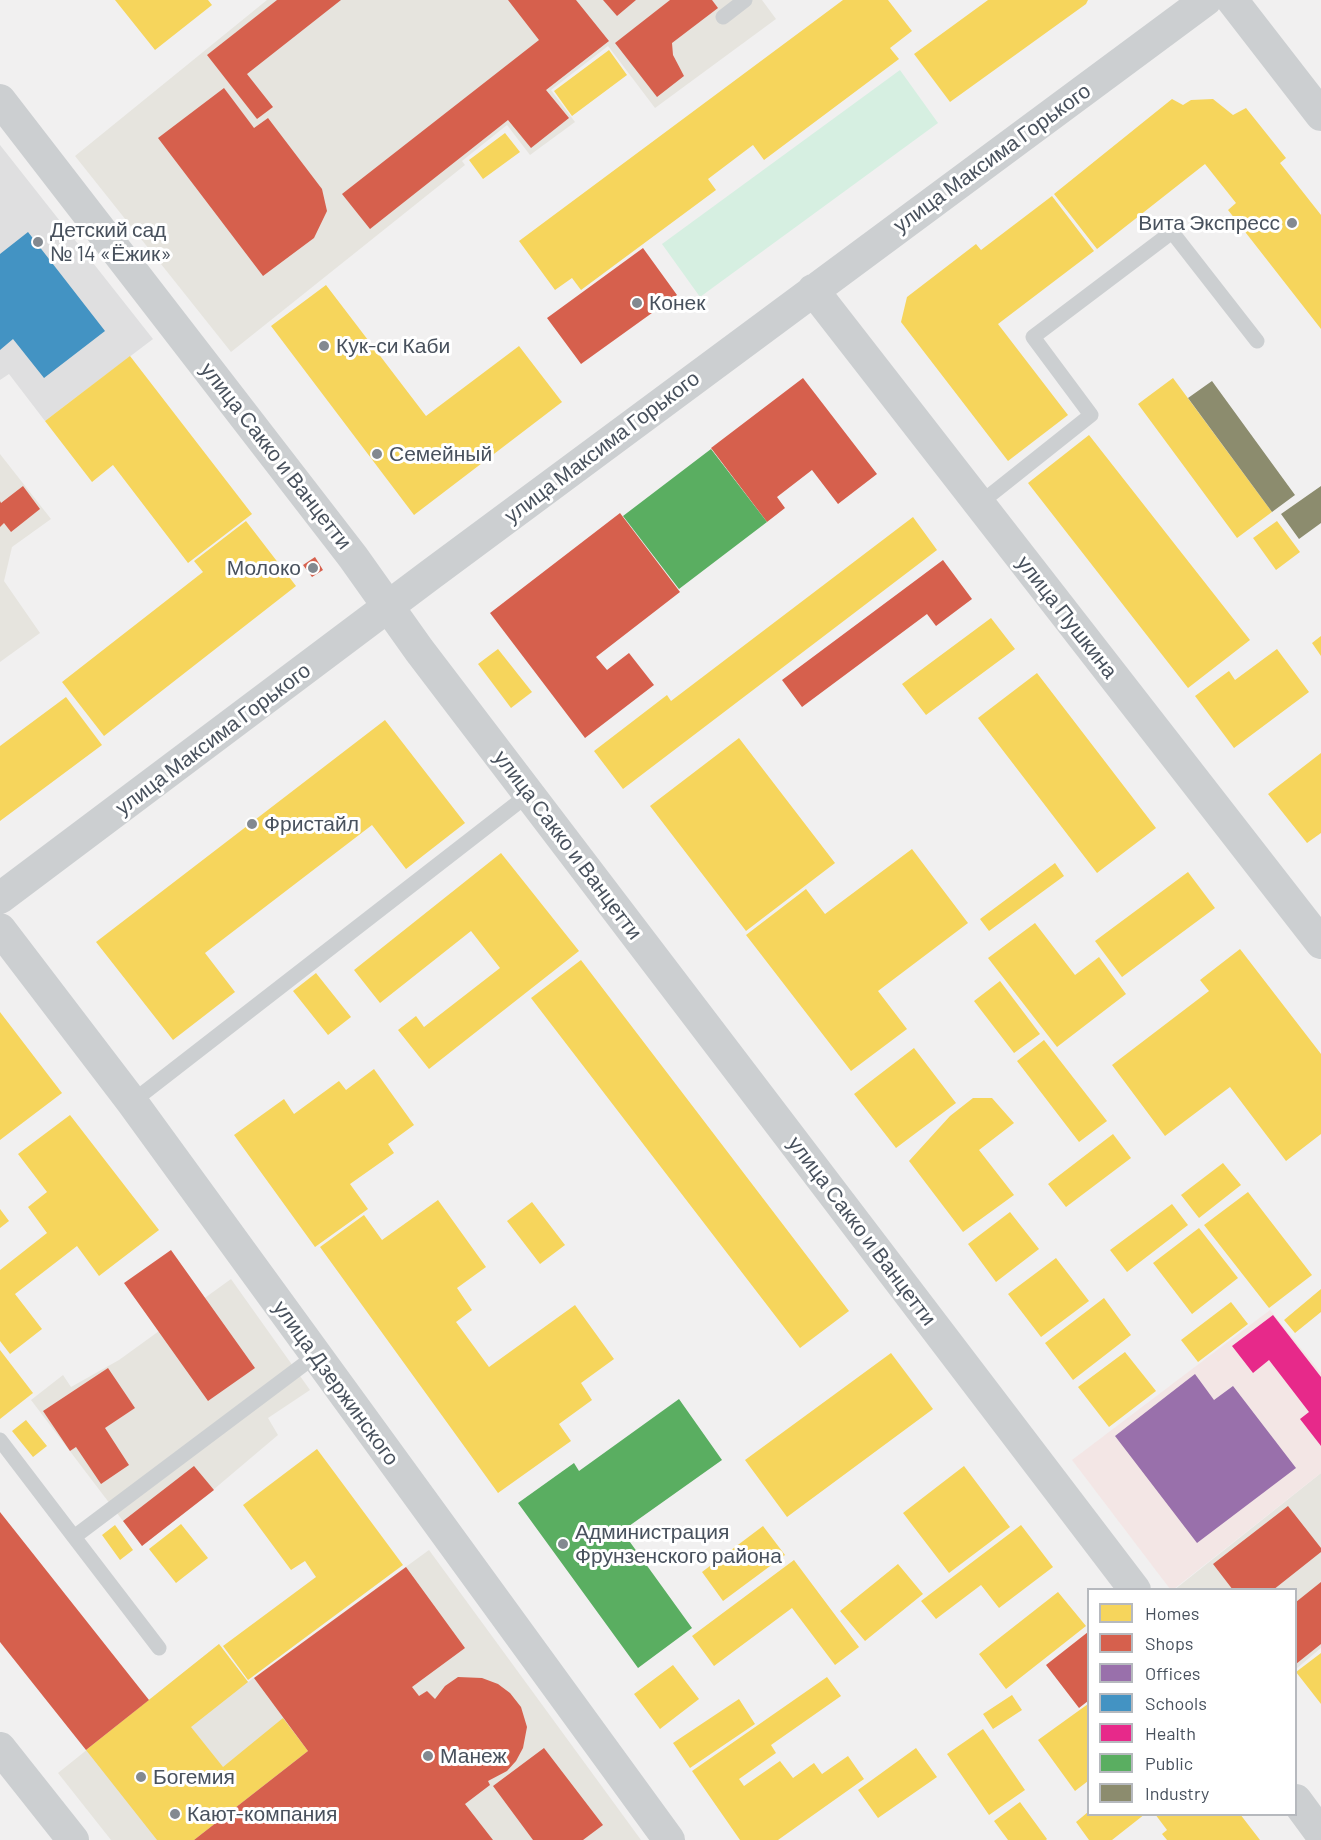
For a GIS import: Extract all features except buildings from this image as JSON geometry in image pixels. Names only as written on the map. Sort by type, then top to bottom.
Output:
[{"type":"street","name":"улица Максима Горького","points":[[0,898],[813,290],[1206,0]]},
{"type":"street","points":[[1232,0],[1321,115]]},
{"type":"street","name":"улица Сакко и Ванцетти","points":[[0,100],[353,556],[388,607],[529,794],[1133,1588]]},
{"type":"street","name":"улица Пушкина","points":[[813,290],[1321,944]]},
{"type":"street","name":"улица Дзержинского","points":[[0,929],[132,1101],[315,1356],[669,1840]]},
{"type":"street","points":[[0,1748],[73,1840]]},
{"type":"street","points":[[1297,1801],[1321,1834]]},
{"type":"lane","points":[[723,17],[745,0]]},
{"type":"lane","points":[[980,504],[1091,414],[1033,337],[1172,232],[1257,341]]},
{"type":"lane","points":[[132,1101],[529,794]]},
{"type":"lane","points":[[74,1537],[315,1356]]},
{"type":"lane","points":[[0,1440],[159,1648]]},
{"type":"shaded area","points":[[267,0],[762,0],[776,19],[655,108],[608,46],[551,90],[575,122],[530,155],[507,125],[462,161],[465,165],[231,352],[75,156]]},
{"type":"shaded area","name":"Детский сад № 14 «Ёжик»","points":[[0,145],[153,339],[45,421],[9,374],[0,380]]},
{"type":"shaded area","points":[[0,454],[51,519],[12,547],[4,581],[40,633],[0,662]]},
{"type":"shaded area","points":[[231,1279],[310,1390],[268,1418],[278,1435],[142,1546],[31,1400],[63,1375],[71,1387],[119,1360]]},
{"type":"shaded area","points":[[1270,1310],[1321,1373],[1321,1473],[1175,1588],[1169,1588],[1072,1460]]},
{"type":"shaded area","points":[[1321,1473],[1321,1648],[1297,1668],[1297,1588],[1177,1588]]},
{"type":"shaded area","points":[[429,1550],[641,1840],[111,1840],[58,1773],[219,1644],[248,1682]]},
{"type":"green space","points":[[900,70],[938,123],[700,297],[662,244]]},
{"type":"place","name":"Вита Экспресс","points":[[1292,223]]},
{"type":"place","name":"Детский сад № 14 «Ёжик»","points":[[38,242]]},
{"type":"place","name":"Конек","points":[[637,303]]},
{"type":"place","name":"Кук-си Каби","points":[[324,346]]},
{"type":"place","name":"Семейный","points":[[377,454]]},
{"type":"place","name":"Молоко","points":[[313,568]]},
{"type":"place","name":"Фристайл","points":[[252,824]]},
{"type":"place","name":"Администрация Фрунзенского района","points":[[563,1544]]},
{"type":"place","name":"Манеж","points":[[428,1756]]},
{"type":"place","name":"Богемия","points":[[141,1777]]},
{"type":"place","name":"Кают-компания","points":[[175,1814]]}]
